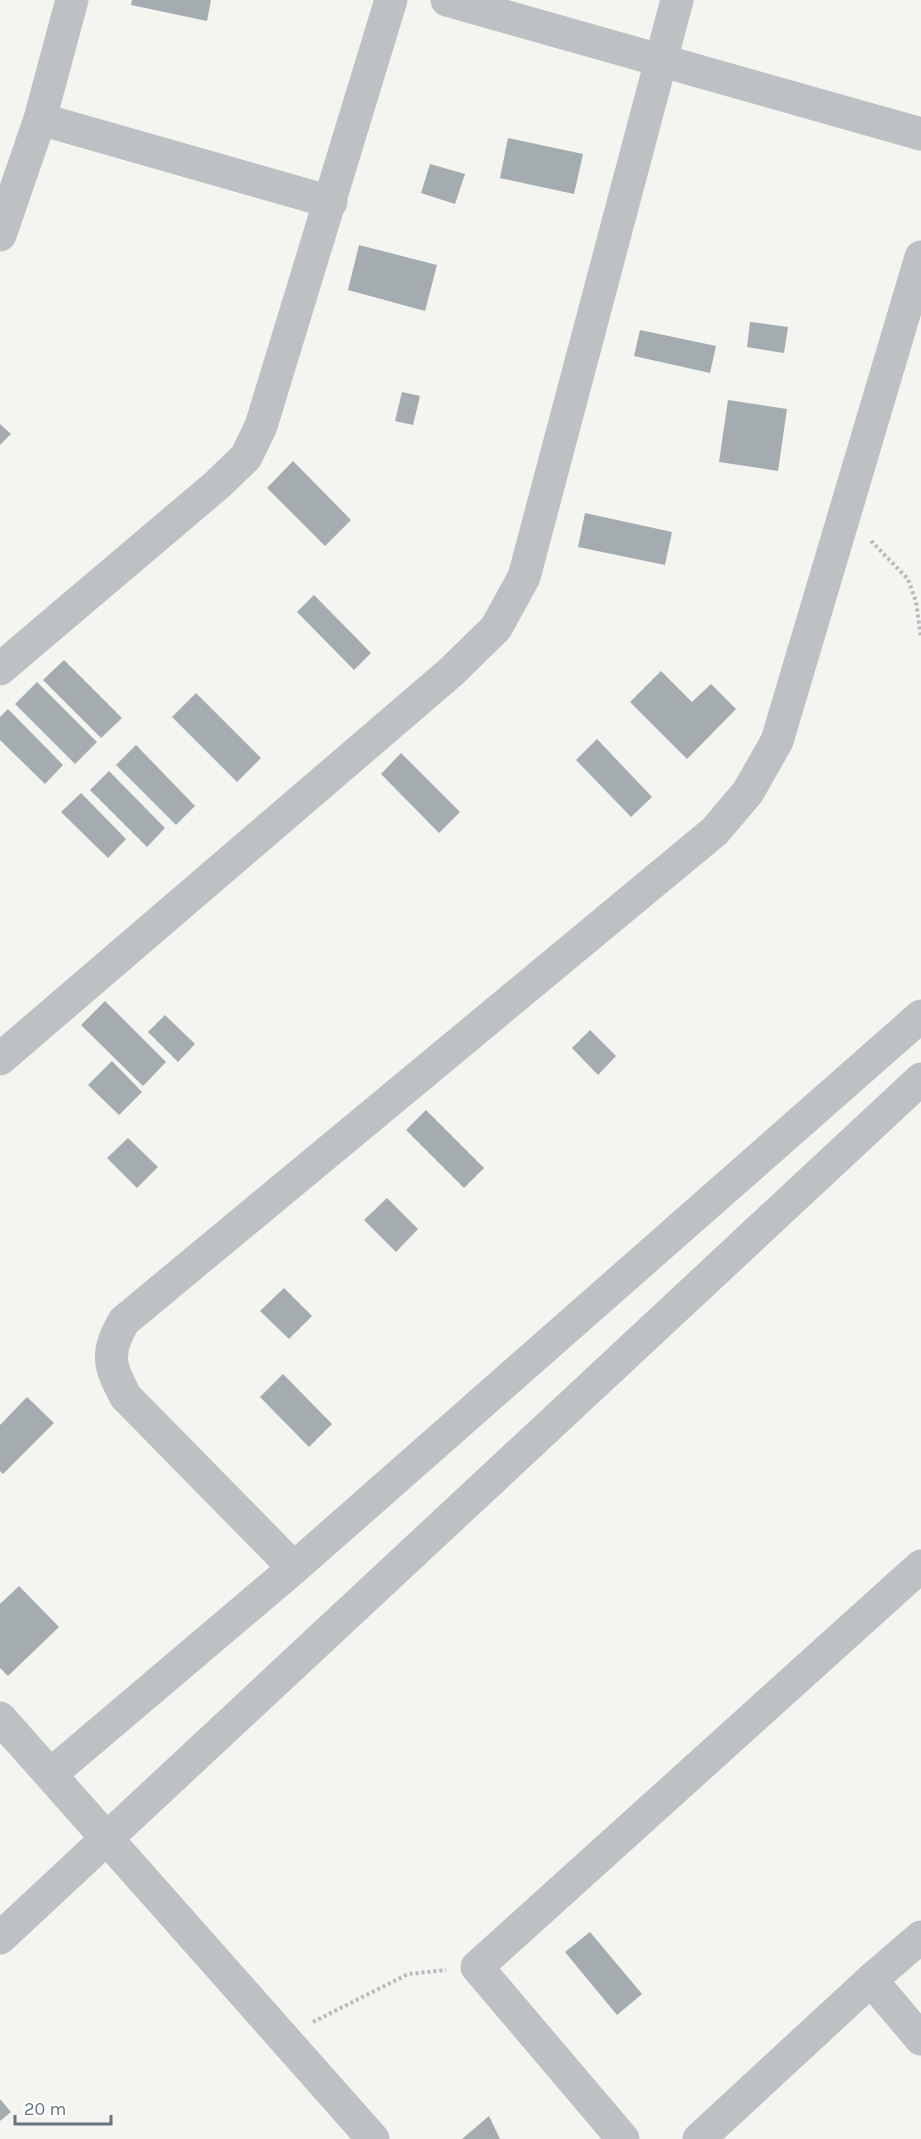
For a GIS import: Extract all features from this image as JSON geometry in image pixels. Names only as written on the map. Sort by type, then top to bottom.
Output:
[{"type":"street","points":[[0,235],[40,119],[72,0]]},
{"type":"street","points":[[0,669],[218,484],[246,457],[261,426],[391,0]]},
{"type":"street","points":[[447,0],[921,134]]},
{"type":"street","points":[[0,1059],[451,672],[496,627],[524,577],[676,0]]},
{"type":"street","points":[[40,119],[331,202]]},
{"type":"street","points":[[294,1568],[126,1397],[111,1369],[113,1340],[124,1321],[715,831],[748,792],[777,741],[921,258]]},
{"type":"street","points":[[51,1774],[294,1568],[921,1016]]},
{"type":"street","points":[[0,1938],[921,1079]]},
{"type":"street","points":[[623,2139],[477,1967],[921,1566]]},
{"type":"street","points":[[0,1718],[373,2139]]},
{"type":"street","points":[[699,2139],[921,1937]]},
{"type":"street","points":[[872,1980],[921,2039]]},
{"type":"path","points":[[844,513],[908,579],[916,602],[921,638]]},
{"type":"path","points":[[287,2042],[316,2019],[408,1974],[477,1967]]},
{"type":"building","points":[[132,0],[211,0],[207,21],[131,5]]},
{"type":"building","points":[[508,138],[583,154],[574,194],[500,178]]},
{"type":"building","points":[[430,164],[465,174],[455,204],[421,193]]},
{"type":"building","points":[[359,245],[437,265],[425,311],[348,290]]},
{"type":"building","points":[[750,322],[788,327],[784,353],[747,347]]},
{"type":"building","points":[[640,330],[716,346],[710,373],[634,356]]},
{"type":"building","points":[[402,392],[420,396],[413,425],[395,421]]},
{"type":"building","points":[[728,400],[787,409],[778,471],[719,462]]},
{"type":"building","points":[[0,424],[11,434],[0,445]]},
{"type":"building","points":[[293,461],[351,520],[325,546],[267,488]]},
{"type":"building","points":[[585,513],[672,532],[665,565],[578,547]]},
{"type":"building","points":[[314,595],[371,653],[354,670],[297,612]]},
{"type":"building","points":[[64,660],[122,718],[101,738],[43,680]]},
{"type":"building","points":[[661,671],[692,702],[711,684],[736,709],[687,759],[630,702]]},
{"type":"building","points":[[37,682],[97,742],[75,764],[15,704]]},
{"type":"building","points":[[196,693],[261,758],[237,782],[172,717]]},
{"type":"building","points":[[8,709],[63,765],[45,784],[0,740],[0,717]]},
{"type":"building","points":[[597,739],[652,797],[631,817],[576,760]]},
{"type":"building","points":[[136,745],[195,806],[176,825],[116,765]]},
{"type":"building","points":[[401,753],[460,812],[439,833],[381,774]]},
{"type":"building","points":[[109,771],[165,828],[147,847],[90,790]]},
{"type":"building","points":[[81,793],[126,839],[108,858],[61,812]]},
{"type":"building","points":[[105,1001],[166,1062],[143,1086],[81,1025]]},
{"type":"building","points":[[165,1015],[195,1044],[178,1062],[148,1032]]},
{"type":"building","points":[[590,1030],[616,1056],[598,1075],[572,1048]]},
{"type":"building","points":[[112,1061],[142,1092],[119,1115],[88,1085]]},
{"type":"building","points":[[426,1110],[484,1168],[464,1188],[406,1130]]},
{"type":"building","points":[[128,1138],[158,1167],[137,1188],[107,1158]]},
{"type":"building","points":[[387,1198],[418,1229],[396,1252],[364,1220]]},
{"type":"building","points":[[284,1288],[312,1316],[289,1339],[260,1311]]},
{"type":"building","points":[[283,1374],[332,1424],[309,1447],[260,1397]]},
{"type":"building","points":[[27,1397],[54,1423],[3,1474],[0,1471],[0,1425]]},
{"type":"building","points":[[19,1586],[59,1627],[8,1676],[0,1668],[0,1604]]},
{"type":"building","points":[[590,1932],[642,1994],[617,2015],[565,1952]]},
{"type":"building","points":[[0,2099],[11,2112],[0,2121]]},
{"type":"building","points":[[489,2116],[500,2139],[462,2139]]}]
